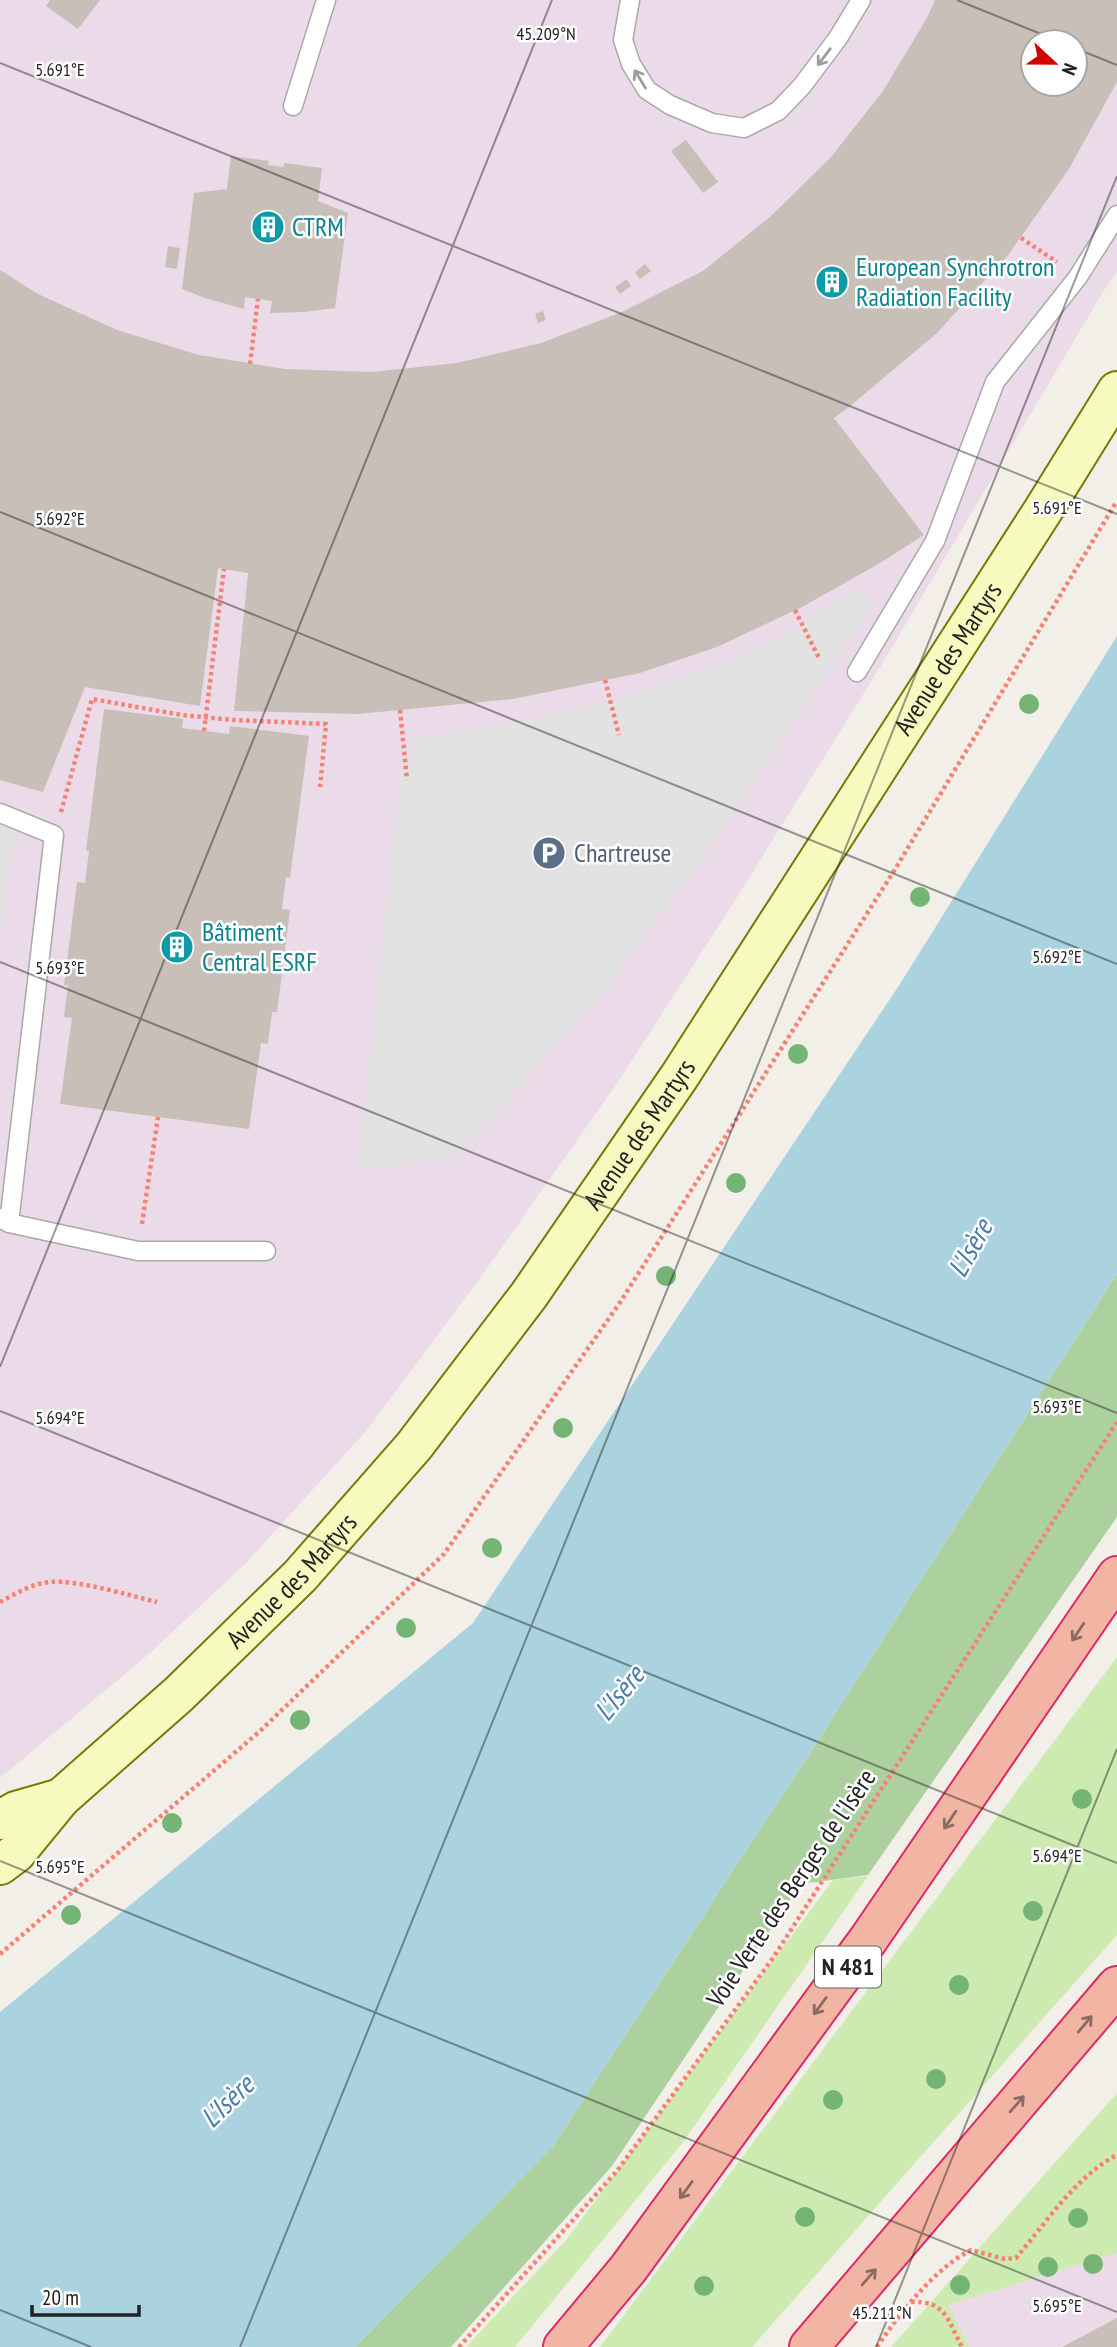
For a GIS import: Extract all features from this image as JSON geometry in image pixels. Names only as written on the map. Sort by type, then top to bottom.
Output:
[{"type":"highway","name":"N 481","points":[[563,2347],[628,2269],[869,1940],[1117,1576]]},
{"type":"highway","points":[[809,2347],[1117,1986]]},
{"type":"main road","name":"Avenue des Martyrs","points":[[0,1865],[16,1853],[61,1798],[179,1694],[300,1576],[414,1446],[529,1295],[679,1077],[1117,391]]},
{"type":"main road","name":"Avenue des Martyrs","points":[[0,1820],[16,1811],[61,1798]]},
{"type":"lane","points":[[293,106],[326,0]]},
{"type":"lane","points":[[630,0],[623,40],[631,64],[647,90],[670,105],[712,123],[744,128],[778,111],[802,86],[838,38],[861,0]]},
{"type":"lane","points":[[858,672],[935,541],[995,382],[1078,277],[1117,215]]},
{"type":"lane","points":[[0,813],[54,835],[5,1220],[138,1251],[266,1251]]},
{"type":"path","points":[[1021,237],[1078,277]]},
{"type":"path","points":[[250,363],[258,299]]},
{"type":"path","points":[[0,1954],[259,1732],[444,1555],[619,1304],[894,871],[1117,501]]},
{"type":"path","points":[[204,731],[224,569]]},
{"type":"path","points":[[795,610],[820,660]]},
{"type":"path","points":[[605,680],[619,735]]},
{"type":"path","points":[[54,835],[92,699],[182,715],[326,724],[320,787]]},
{"type":"path","points":[[400,710],[407,780]]},
{"type":"path","points":[[138,1251],[158,1117]]},
{"type":"path","name":"Voie Verte des Berges de l'Isère","points":[[459,2347],[617,2171],[773,1958],[1117,1422]]},
{"type":"path","points":[[0,1602],[22,1590],[50,1582],[83,1585],[157,1602]]},
{"type":"path","points":[[877,2347],[911,2302],[944,2268],[971,2250],[1005,2259],[1016,2258],[1066,2197],[1101,2164],[1117,2155]]},
{"type":"path","points":[[911,2302],[927,2301],[941,2307],[962,2347]]},
{"type":"shaded area","points":[[0,0],[1117,0],[1117,272],[882,664],[616,1085],[483,1274],[367,1430],[247,1562],[149,1654],[0,1778]]},
{"type":"shaded area","name":"Chartreuse","points":[[858,589],[874,604],[687,882],[645,933],[608,987],[518,1088],[450,1158],[358,1170],[402,769],[414,739],[609,703],[711,668],[774,640]]},
{"type":"shaded area","points":[[0,817],[17,824],[0,936]]},
{"type":"shaded area","points":[[1117,2253],[1117,2347],[969,2347],[947,2305]]},
{"type":"green space","points":[[1117,1274],[1117,1517],[868,1875],[801,1884],[612,2166],[451,2347],[355,2347],[553,2146],[817,1742]]},
{"type":"green space","points":[[1117,1657],[1117,1935],[752,2347],[600,2347]]},
{"type":"green space","points":[[868,1876],[684,2141],[515,2347],[466,2347],[566,2240],[833,1880]]},
{"type":"green space","points":[[1117,2093],[1117,2253],[948,2305],[969,2347],[891,2347]]},
{"type":"water","name":"L'Isère","points":[[1117,636],[1117,1274],[817,1742],[553,2146],[355,2347],[0,2347],[0,2012],[473,1623],[900,984]]},
{"type":"building","points":[[50,0],[100,0],[78,29],[46,6]]},
{"type":"building","name":"European Synchrotron Radiation Facility","points":[[935,0],[1117,0],[1117,82],[1069,169],[1008,255],[936,334],[834,418],[924,535],[802,607],[717,647],[640,673],[513,699],[358,714],[234,711],[248,573],[218,568],[200,706],[85,687],[43,792],[0,780],[0,270],[38,294],[117,330],[199,355],[285,369],[371,372],[457,363],[541,343],[622,312],[703,271],[770,217],[831,157],[883,91]]},
{"type":"building","points":[[686,140],[718,182],[703,193],[671,151]]},
{"type":"building","name":"CTRM","points":[[231,156],[269,161],[268,165],[284,167],[284,163],[322,168],[318,201],[348,213],[335,308],[270,313],[272,301],[245,297],[244,309],[182,289],[194,193],[227,189]]},
{"type":"building","points":[[168,246],[180,248],[177,269],[165,267]]},
{"type":"building","points":[[645,264],[651,271],[640,279],[635,272]]},
{"type":"building","points":[[627,279],[631,286],[620,294],[615,287]]},
{"type":"building","points":[[543,311],[546,320],[538,323],[535,314]]},
{"type":"building","name":"Bâtiment Central ESRF","points":[[104,709],[183,719],[182,728],[229,734],[230,726],[309,736],[290,878],[286,877],[282,909],[290,910],[277,1012],[272,1012],[268,1044],[261,1043],[249,1129],[60,1104],[72,1018],[64,1017],[68,985],[64,985],[77,882],[85,883],[89,851],[86,851]]},
{"type":"building","points":[[1117,2318],[1117,2347],[1062,2347]]},
{"type":"place","name":"CTRM","points":[[268,227]]},
{"type":"place","name":"European Synchrotron Radiation Facility","points":[[832,282]]},
{"type":"place","name":"Chartreuse","points":[[549,853]]},
{"type":"place","name":"Bâtiment Central ESRF","points":[[177,947]]}]
